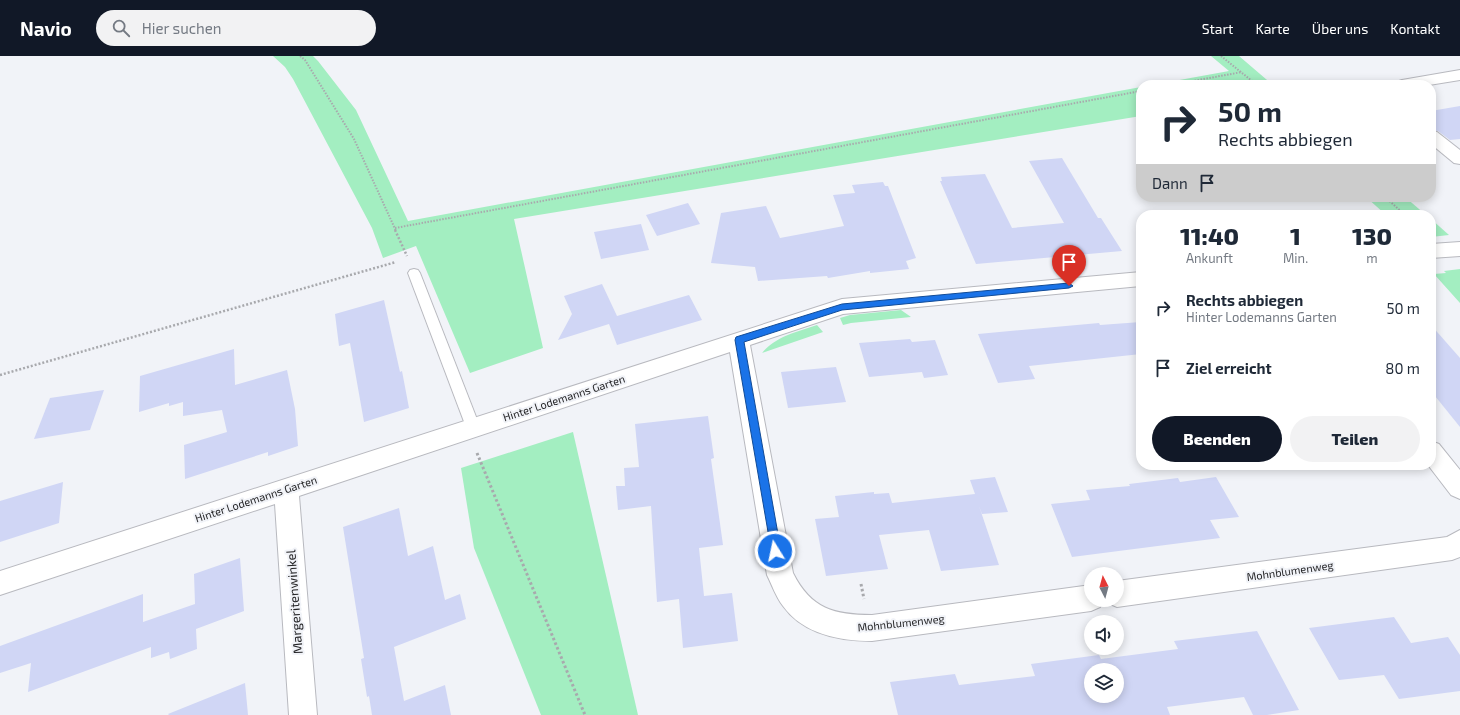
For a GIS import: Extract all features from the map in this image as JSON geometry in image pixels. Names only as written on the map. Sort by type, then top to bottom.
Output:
[{"type":"street","points":[[1434,80],[1460,76]]},
{"type":"street","points":[[1436,140],[1460,159]]},
{"type":"street","points":[[1436,251],[1460,249]]},
{"type":"street","name":"Hinter Lodemanns Garten","points":[[0,583],[842,307],[1136,279]]},
{"type":"street","name":"Mohnblumenweg","points":[[739,340],[780,575],[792,596],[809,614],[828,623],[850,628],[872,628],[1084,599]]},
{"type":"street","points":[[1436,457],[1460,488]]},
{"type":"street","name":"Margeritenwinkel","points":[[286,489],[303,715]]},
{"type":"street","name":"Mohnblumenweg","points":[[1124,593],[1452,548],[1460,542]]},
{"type":"lane","points":[[414,273],[473,427]]},
{"type":"path","points":[[300,56],[305,60],[354,139],[414,273]]},
{"type":"path","points":[[1221,56],[1251,80]]},
{"type":"path","points":[[1198,80],[1242,72]]},
{"type":"path","points":[[395,228],[1136,92]]},
{"type":"path","points":[[1391,202],[1400,210]]},
{"type":"path","points":[[0,375],[408,258]]},
{"type":"path","points":[[477,452],[585,715]]},
{"type":"green space","points":[[273,56],[313,56],[318,61],[356,110],[408,221],[1136,88],[1136,117],[514,219],[543,348],[470,373],[416,246],[383,258],[372,228],[293,79],[285,67]]},
{"type":"green space","points":[[1211,56],[1239,56],[1267,80],[1180,80],[1229,71]]},
{"type":"green space","points":[[1372,202],[1411,202],[1420,210],[1380,210]]},
{"type":"green space","points":[[1436,223],[1449,235],[1436,236]]},
{"type":"green space","points":[[1460,269],[1460,303],[1436,276],[1436,274],[1446,273],[1444,271]]},
{"type":"green space","points":[[901,310],[911,317],[843,325],[840,318],[850,315]]},
{"type":"green space","points":[[817,325],[823,332],[762,353],[774,342],[794,332]]},
{"type":"green space","points":[[573,432],[638,715],[541,715],[474,548],[461,468]]},
{"type":"building","points":[[1460,106],[1460,139],[1450,140],[1436,131],[1436,110]]},
{"type":"building","points":[[1062,158],[1098,218],[1101,218],[1122,251],[976,264],[940,181],[942,181],[941,177],[985,174],[1012,228],[1064,223],[1029,161]]},
{"type":"building","points":[[883,182],[885,186],[888,186],[916,258],[906,261],[909,269],[870,273],[870,271],[828,278],[827,276],[758,281],[755,267],[711,263],[721,213],[766,206],[780,238],[844,226],[833,195],[855,193],[852,185]]},
{"type":"building","points":[[688,203],[700,224],[657,236],[646,215]]},
{"type":"building","points":[[641,224],[649,250],[601,259],[594,232]]},
{"type":"building","points":[[602,284],[617,316],[689,295],[702,320],[617,345],[609,324],[558,340],[572,314],[564,296]]},
{"type":"building","points":[[384,300],[400,372],[402,371],[409,408],[364,422],[350,343],[339,346],[335,314]]},
{"type":"building","points":[[1136,322],[1136,355],[1029,366],[1035,379],[998,383],[978,334],[1099,323],[1100,325]]},
{"type":"building","points":[[1436,331],[1460,358],[1460,427],[1436,397]]},
{"type":"building","points":[[910,339],[912,342],[935,340],[948,375],[924,378],[922,372],[869,377],[859,343]]},
{"type":"building","points":[[234,349],[235,385],[287,370],[295,409],[298,446],[268,456],[268,452],[185,479],[184,445],[227,432],[222,410],[183,416],[183,402],[169,406],[169,403],[139,412],[140,376]]},
{"type":"building","points":[[836,367],[846,402],[788,408],[781,372]]},
{"type":"building","points":[[104,390],[90,430],[34,439],[50,398]]},
{"type":"building","points":[[708,416],[714,458],[711,459],[723,545],[699,548],[704,596],[732,593],[738,641],[683,648],[679,599],[657,602],[651,506],[618,510],[616,486],[625,486],[624,468],[639,467],[635,424]]},
{"type":"building","points":[[995,477],[1008,512],[982,514],[979,506],[999,565],[941,571],[929,530],[879,535],[888,569],[826,576],[815,519],[839,517],[835,496],[874,492],[874,494],[889,493],[892,503],[975,494],[970,480]]},
{"type":"building","points":[[1216,477],[1239,517],[1210,520],[1220,538],[1072,557],[1051,504],[1090,500],[1086,490],[1130,486],[1129,484],[1178,478],[1180,482]]},
{"type":"building","points":[[63,482],[59,523],[0,542],[0,501]]},
{"type":"building","points":[[399,508],[408,556],[433,546],[445,600],[460,594],[466,619],[394,647],[404,701],[445,685],[451,715],[372,715],[369,696],[367,697],[361,659],[364,658],[343,527]]},
{"type":"building","points":[[240,558],[244,611],[196,629],[197,649],[170,659],[169,652],[151,658],[151,647],[28,692],[31,663],[0,673],[0,646],[143,594],[143,622],[195,604],[194,574]]},
{"type":"building","points":[[1394,617],[1411,643],[1448,637],[1460,655],[1460,691],[1399,699],[1384,675],[1339,680],[1309,628]]},
{"type":"building","points":[[1257,631],[1299,710],[1267,715],[1253,715],[1244,697],[1167,707],[1170,715],[898,715],[890,682],[955,674],[959,685],[1035,676],[1031,664],[1099,655],[1101,659],[1178,649],[1174,641]]},
{"type":"building","points":[[245,683],[248,715],[168,714]]},
{"type":"route","points":[[775,551],[739,340],[842,307],[1069,286]]}]
